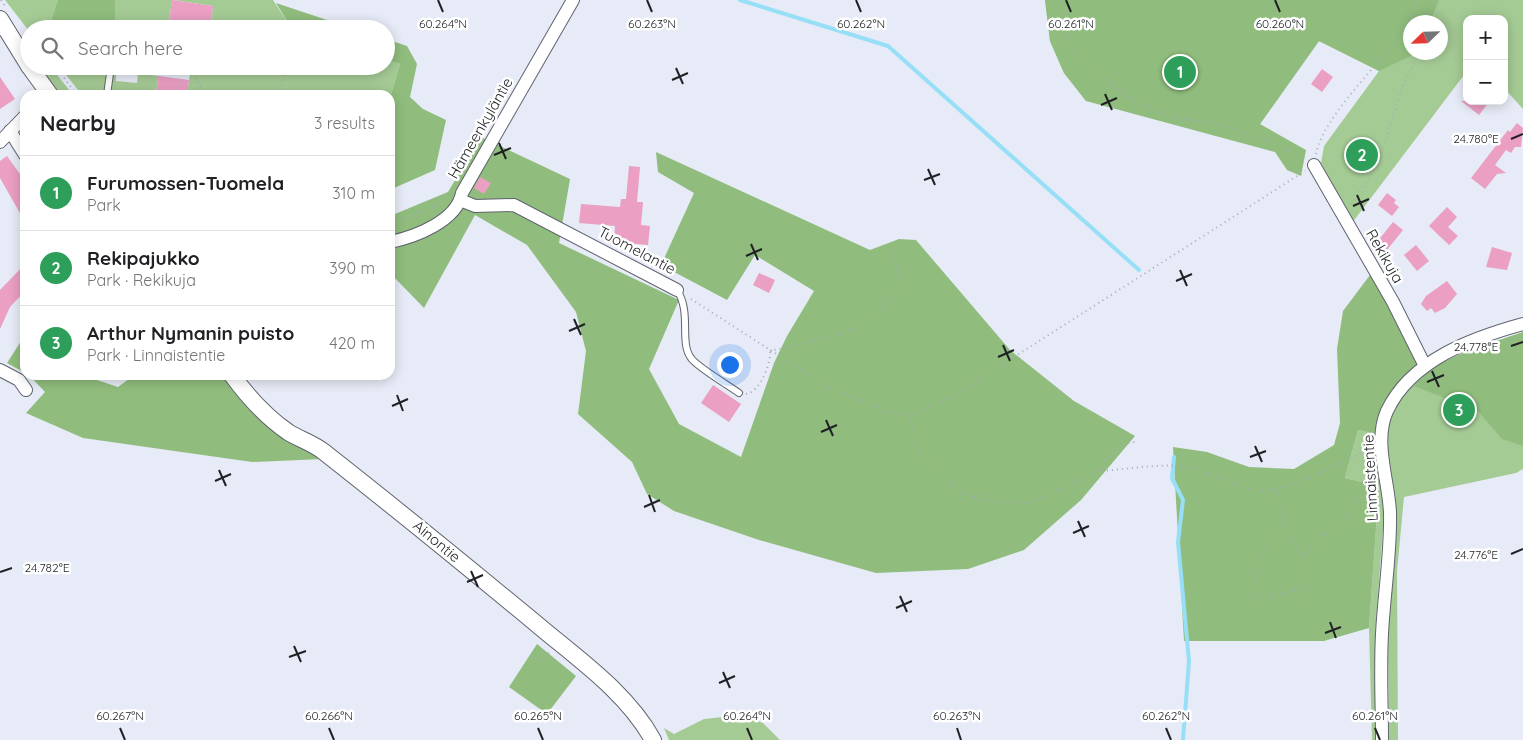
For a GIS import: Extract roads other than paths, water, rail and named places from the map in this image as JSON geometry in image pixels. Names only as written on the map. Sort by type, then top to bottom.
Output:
[{"type":"street","name":"Hämeenkyläntie","points":[[395,240],[429,230],[461,197],[573,0]]},
{"type":"street","points":[[0,19],[20,51]]},
{"type":"street","points":[[35,75],[44,90]]},
{"type":"street","points":[[0,142],[20,121]]},
{"type":"street","points":[[10,131],[20,147]]},
{"type":"street","name":"Rekikuja","points":[[1314,165],[1393,302],[1425,366]]},
{"type":"street","name":"Tuomelantie","points":[[461,197],[476,206],[514,205],[677,290]]},
{"type":"street","name":"Linnaistentie","points":[[1382,740],[1382,636],[1390,514],[1382,452],[1387,411],[1409,380],[1425,366],[1457,347],[1523,324]]},
{"type":"street","points":[[0,370],[19,380],[26,390]]},
{"type":"street","name":"Ainontie","points":[[236,380],[254,404],[270,418],[289,433],[317,446],[398,509],[601,678],[634,711],[653,740]]},
{"type":"lane","points":[[108,90],[110,75]]},
{"type":"lane","name":"Tuomelantie","points":[[677,290],[685,308],[686,347],[691,359],[739,393]]},
{"type":"waterway","points":[[740,0],[888,46],[1139,270]]},
{"type":"waterway","points":[[1174,457],[1172,478],[1183,500],[1178,542],[1189,661],[1183,740]]},
{"type":"place","name":"Furumossen-Tuomela","points":[[1180,72]]},
{"type":"place","name":"Rekipajukko","points":[[1362,155]]},
{"type":"place","name":"Arthur Nymanin puisto","points":[[1459,410]]}]
